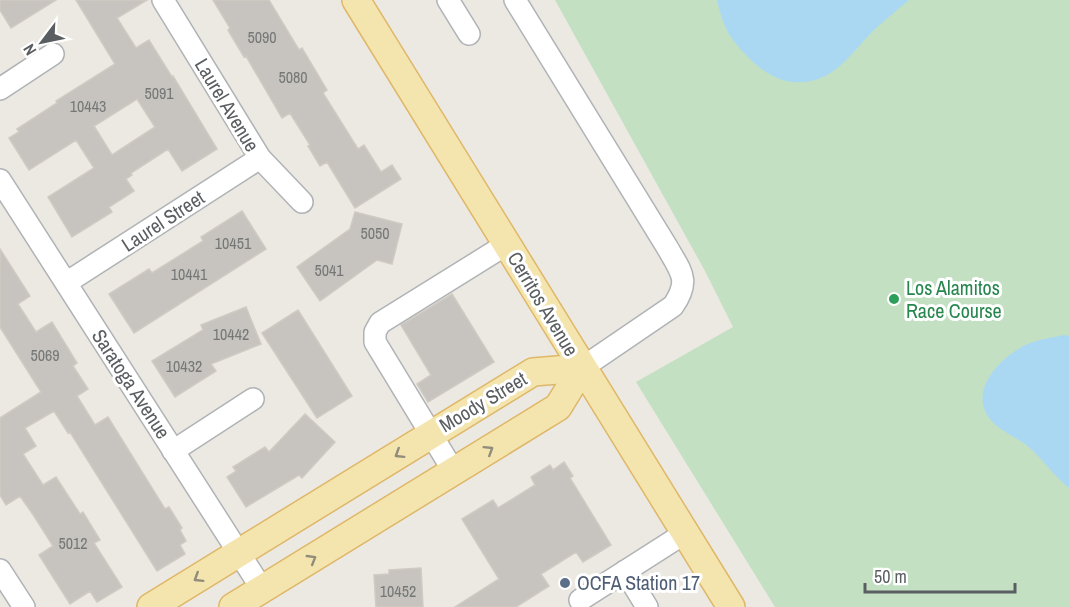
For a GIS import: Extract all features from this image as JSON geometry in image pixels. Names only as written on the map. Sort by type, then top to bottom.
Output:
[{"type":"main road","name":"Cerritos Avenue","points":[[356,0],[731,607]]},
{"type":"main road","name":"Moody Street","points":[[150,607],[533,372],[582,368]]},
{"type":"main road","points":[[233,607],[558,407],[582,368]]},
{"type":"street","name":"Laurel Avenue","points":[[163,0],[260,158],[302,202]]},
{"type":"street","points":[[448,0],[469,34]]},
{"type":"street","points":[[515,0],[682,275],[683,292],[673,306],[582,368]]},
{"type":"street","points":[[0,89],[52,54]]},
{"type":"street","name":"Laurel Street","points":[[66,283],[260,158]]},
{"type":"street","name":"Saratoga Avenue","points":[[0,180],[262,589]]},
{"type":"street","points":[[454,472],[375,342],[375,332],[380,323],[507,244]]},
{"type":"street","points":[[173,451],[253,399]]},
{"type":"street","points":[[578,598],[685,532]]},
{"type":"street","points":[[0,570],[24,607]]},
{"type":"street","points":[[625,571],[647,607]]},
{"type":"green space","name":"Los Alamitos Race Course","points":[[555,0],[1069,0],[1069,607],[775,607],[636,382],[733,327],[705,271]]},
{"type":"water","points":[[717,0],[909,0],[830,73],[807,82],[793,82],[771,75],[745,54],[734,41],[722,20]]},
{"type":"water","points":[[1069,336],[1069,488],[1031,449],[994,424],[984,408],[983,397],[985,385],[991,375],[1008,356],[1032,342]]},
{"type":"building","points":[[0,0],[56,0],[11,28],[0,10]]},
{"type":"building","points":[[76,0],[147,0],[117,18],[136,48],[149,40],[217,149],[182,171],[168,149],[131,173],[132,175],[126,179],[134,191],[109,207],[112,212],[72,237],[48,197],[94,168],[76,140],[29,170],[9,138],[19,132],[17,129],[57,103],[56,101],[115,64]],"holes":[[[137,99],[155,127],[112,155],[94,126]]]},
{"type":"building","points":[[213,0],[269,0],[299,50],[302,48],[327,90],[323,93],[358,149],[364,145],[381,172],[392,165],[401,179],[355,208],[327,162],[320,166],[290,113],[282,118],[228,30],[230,28]]},
{"type":"building","points":[[242,211],[266,249],[134,333],[109,294],[149,269],[152,273],[203,241],[201,237]]},
{"type":"building","points":[[355,212],[402,224],[392,264],[377,260],[320,301],[297,267],[350,229]]},
{"type":"building","points":[[0,249],[30,296],[18,304],[36,332],[52,322],[77,363],[73,366],[88,389],[77,396],[95,425],[108,417],[165,509],[169,507],[182,528],[180,530],[186,541],[180,545],[185,554],[157,571],[70,432],[68,433],[54,411],[25,428],[36,446],[23,454],[43,485],[56,477],[80,514],[83,512],[100,540],[94,543],[122,587],[97,602],[90,591],[70,604],[39,555],[53,546],[34,516],[20,496],[6,505],[0,495],[0,418],[41,392],[0,327]]},
{"type":"building","points":[[452,294],[494,362],[428,402],[417,384],[431,375],[401,325]]},
{"type":"building","points":[[246,307],[261,344],[211,364],[216,371],[175,397],[152,361],[203,330],[201,325]]},
{"type":"building","points":[[298,310],[352,396],[317,418],[262,333]]},
{"type":"building","points":[[305,414],[335,442],[302,478],[299,475],[246,507],[227,477],[236,471],[233,467],[265,447],[269,452]]},
{"type":"building","points":[[564,462],[573,476],[570,478],[611,545],[583,562],[576,552],[541,574],[549,586],[516,607],[455,607],[499,579],[462,519],[493,500],[498,508],[535,485],[531,477],[550,465],[553,470]]},
{"type":"building","points":[[421,568],[423,607],[376,607],[374,575],[389,574],[389,570]]},
{"type":"place","name":"Los Alamitos Race Course","points":[[894,299]]},
{"type":"place","name":"OCFA Station 17","points":[[565,583]]}]
